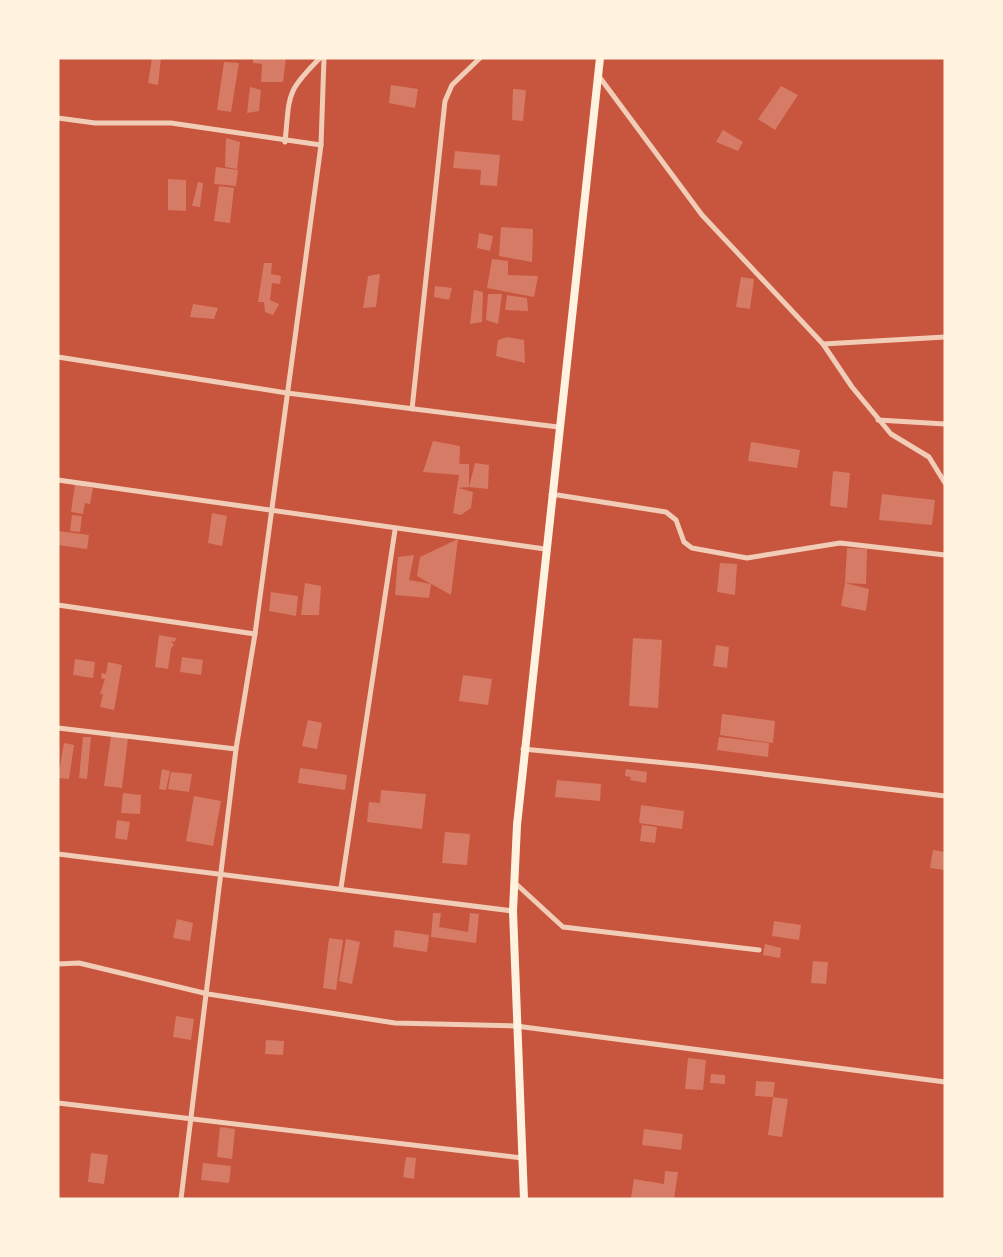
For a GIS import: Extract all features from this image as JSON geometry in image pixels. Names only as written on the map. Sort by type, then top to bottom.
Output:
[{"type":"main road","points":[[524,1199],[516,1026],[514,882],[523,749],[600,58]]},
{"type":"street","points":[[285,142],[290,93],[296,82],[322,58]]},
{"type":"street","points":[[181,1199],[194,1118],[236,749],[255,634],[321,145],[322,58]]},
{"type":"street","points":[[412,409],[445,102],[452,85],[480,58]]},
{"type":"street","points":[[598,75],[702,215],[824,344],[878,420],[891,434],[929,457],[945,483]]},
{"type":"street","points":[[58,118],[95,123],[171,123],[285,142],[321,145]]},
{"type":"street","points":[[824,344],[945,337]]},
{"type":"street","points":[[58,357],[287,393],[558,427]]},
{"type":"street","points":[[878,420],[945,424]]},
{"type":"street","points":[[58,480],[272,509],[395,530],[545,549]]},
{"type":"street","points":[[551,494],[666,512],[676,520],[684,542],[692,548],[747,558],[840,543],[945,555]]},
{"type":"street","points":[[341,888],[395,530]]},
{"type":"street","points":[[58,605],[255,634]]},
{"type":"street","points":[[58,728],[236,749]]},
{"type":"street","points":[[523,749],[656,761],[945,796]]},
{"type":"street","points":[[58,854],[513,911]]},
{"type":"street","points":[[514,882],[563,927],[760,950]]},
{"type":"street","points":[[58,964],[79,963],[208,994],[395,1023],[516,1026],[945,1082]]},
{"type":"street","points":[[58,1103],[522,1158]]},
{"type":"building","points":[[152,58],[161,58],[158,85],[148,83]]},
{"type":"building","points":[[253,58],[286,58],[283,82],[261,82],[262,64],[253,63]]},
{"type":"building","points":[[224,62],[239,63],[231,112],[217,110]]},
{"type":"building","points":[[391,85],[418,89],[415,108],[389,103]]},
{"type":"building","points":[[781,86],[798,95],[775,130],[758,119]]},
{"type":"building","points":[[250,87],[261,90],[259,111],[247,113]]},
{"type":"building","points":[[513,89],[526,90],[523,121],[512,120]]},
{"type":"building","points":[[723,130],[743,142],[738,151],[716,142]]},
{"type":"building","points":[[226,138],[240,142],[237,169],[225,167]]},
{"type":"building","points":[[455,151],[500,155],[497,186],[480,185],[481,170],[453,168]]},
{"type":"building","points":[[216,167],[238,170],[236,186],[214,184]]},
{"type":"building","points":[[168,179],[186,180],[186,211],[168,210]]},
{"type":"building","points":[[198,182],[203,183],[200,207],[192,206]]},
{"type":"building","points":[[219,186],[234,188],[230,223],[214,221]]},
{"type":"building","points":[[501,227],[533,229],[532,262],[499,256]]},
{"type":"building","points":[[479,233],[493,236],[490,251],[477,248]]},
{"type":"building","points":[[492,259],[508,261],[508,275],[538,276],[534,297],[487,288]]},
{"type":"building","points":[[264,263],[272,263],[271,274],[281,276],[280,284],[272,283],[270,300],[279,304],[273,315],[265,312],[264,302],[258,302]]},
{"type":"building","points":[[380,274],[376,307],[363,308],[368,276]]},
{"type":"building","points":[[741,277],[754,279],[750,309],[736,307]]},
{"type":"building","points":[[435,286],[452,288],[449,300],[434,297]]},
{"type":"building","points":[[474,290],[483,292],[482,322],[470,324]]},
{"type":"building","points":[[488,294],[502,294],[498,324],[486,320]]},
{"type":"building","points":[[507,295],[527,298],[528,311],[505,310]]},
{"type":"building","points":[[193,304],[218,308],[214,319],[190,317]]},
{"type":"building","points":[[507,337],[524,340],[525,363],[496,356],[498,340]]},
{"type":"building","points":[[433,441],[460,446],[459,464],[469,464],[469,487],[458,488],[473,492],[471,508],[461,515],[453,513],[459,475],[423,472]]},
{"type":"building","points":[[751,442],[800,450],[797,468],[748,461]]},
{"type":"building","points":[[475,463],[489,465],[488,489],[469,487]]},
{"type":"building","points":[[833,471],[850,473],[847,508],[830,506]]},
{"type":"building","points":[[75,484],[93,488],[90,504],[85,503],[83,514],[71,512]]},
{"type":"building","points":[[882,494],[935,500],[932,525],[879,520]]},
{"type":"building","points":[[212,513],[227,516],[222,546],[208,543]]},
{"type":"building","points":[[72,515],[82,516],[80,532],[70,531]]},
{"type":"building","points":[[58,531],[89,535],[87,549],[58,545]]},
{"type":"building","points":[[458,539],[451,595],[417,576],[420,557]]},
{"type":"building","points":[[847,548],[867,549],[866,584],[845,583]]},
{"type":"building","points":[[414,555],[409,580],[431,584],[429,598],[395,595],[398,557]]},
{"type":"building","points":[[720,563],[737,564],[735,595],[717,592]]},
{"type":"building","points":[[305,583],[321,586],[319,615],[301,615]]},
{"type":"building","points":[[845,583],[869,589],[866,611],[841,606]]},
{"type":"building","points":[[271,592],[298,596],[296,616],[269,611]]},
{"type":"building","points":[[159,635],[176,638],[175,642],[171,641],[174,645],[171,648],[168,669],[155,667]]},
{"type":"building","points":[[633,638],[662,640],[658,708],[629,706]]},
{"type":"building","points":[[716,645],[729,647],[727,668],[713,666]]},
{"type":"building","points":[[182,657],[203,660],[201,675],[180,672]]},
{"type":"building","points":[[75,659],[95,662],[93,678],[73,675]]},
{"type":"building","points":[[108,662],[122,665],[114,710],[100,707],[103,694],[100,694],[105,679],[101,678],[102,673],[106,674]]},
{"type":"building","points":[[463,675],[492,679],[488,705],[459,701]]},
{"type":"building","points":[[722,714],[775,721],[773,743],[720,735]]},
{"type":"building","points":[[308,720],[322,723],[317,749],[302,746]]},
{"type":"building","points":[[111,736],[128,738],[122,788],[104,786]]},
{"type":"building","points":[[83,737],[91,737],[87,779],[79,778]]},
{"type":"building","points":[[719,737],[769,743],[768,757],[717,750]]},
{"type":"building","points":[[64,743],[74,745],[69,779],[58,778]]},
{"type":"building","points":[[300,768],[347,775],[345,790],[298,783]]},
{"type":"building","points":[[162,769],[170,771],[166,790],[159,789]]},
{"type":"building","points":[[626,769],[647,772],[646,783],[630,780],[631,777],[625,776]]},
{"type":"building","points":[[171,772],[192,774],[189,792],[168,789]]},
{"type":"building","points":[[557,780],[601,784],[600,801],[555,797]]},
{"type":"building","points":[[381,790],[426,794],[422,829],[367,822],[369,802],[380,803]]},
{"type":"building","points":[[123,793],[141,795],[140,814],[121,813]]},
{"type":"building","points":[[194,796],[221,801],[213,846],[186,841]]},
{"type":"building","points":[[641,805],[684,811],[682,829],[639,823]]},
{"type":"building","points":[[117,820],[130,822],[127,840],[115,838]]},
{"type":"building","points":[[642,825],[657,827],[655,843],[640,841]]},
{"type":"building","points":[[445,832],[470,834],[467,865],[442,863]]},
{"type":"building","points":[[933,850],[945,852],[945,870],[930,868]]},
{"type":"building","points":[[433,913],[441,913],[439,927],[468,932],[470,913],[479,914],[476,943],[431,937]]},
{"type":"building","points":[[177,919],[193,923],[190,941],[173,938]]},
{"type":"building","points":[[774,921],[801,925],[799,940],[772,936]]},
{"type":"building","points":[[395,930],[429,935],[427,952],[393,947]]},
{"type":"building","points":[[329,938],[343,940],[336,990],[323,988]]},
{"type":"building","points":[[346,939],[360,942],[352,984],[339,981]]},
{"type":"building","points":[[765,944],[781,948],[780,958],[763,955]]},
{"type":"building","points":[[813,961],[828,962],[826,984],[811,983]]},
{"type":"building","points":[[176,1016],[194,1019],[191,1040],[173,1037]]},
{"type":"building","points":[[266,1040],[284,1041],[283,1055],[265,1054]]},
{"type":"building","points":[[688,1058],[706,1060],[703,1090],[685,1089]]},
{"type":"building","points":[[711,1074],[725,1075],[725,1084],[710,1083]]},
{"type":"building","points":[[756,1081],[775,1082],[773,1097],[755,1096]]},
{"type":"building","points":[[773,1097],[788,1099],[782,1137],[768,1135]]},
{"type":"building","points":[[220,1127],[235,1129],[232,1159],[217,1157]]},
{"type":"building","points":[[644,1129],[683,1134],[681,1150],[642,1145]]},
{"type":"building","points":[[91,1153],[108,1155],[104,1184],[88,1182]]},
{"type":"building","points":[[406,1157],[416,1158],[414,1179],[403,1177]]},
{"type":"building","points":[[203,1163],[231,1166],[229,1183],[201,1180]]},
{"type":"building","points":[[665,1171],[678,1172],[674,1199],[631,1198],[634,1179],[664,1184]]}]
